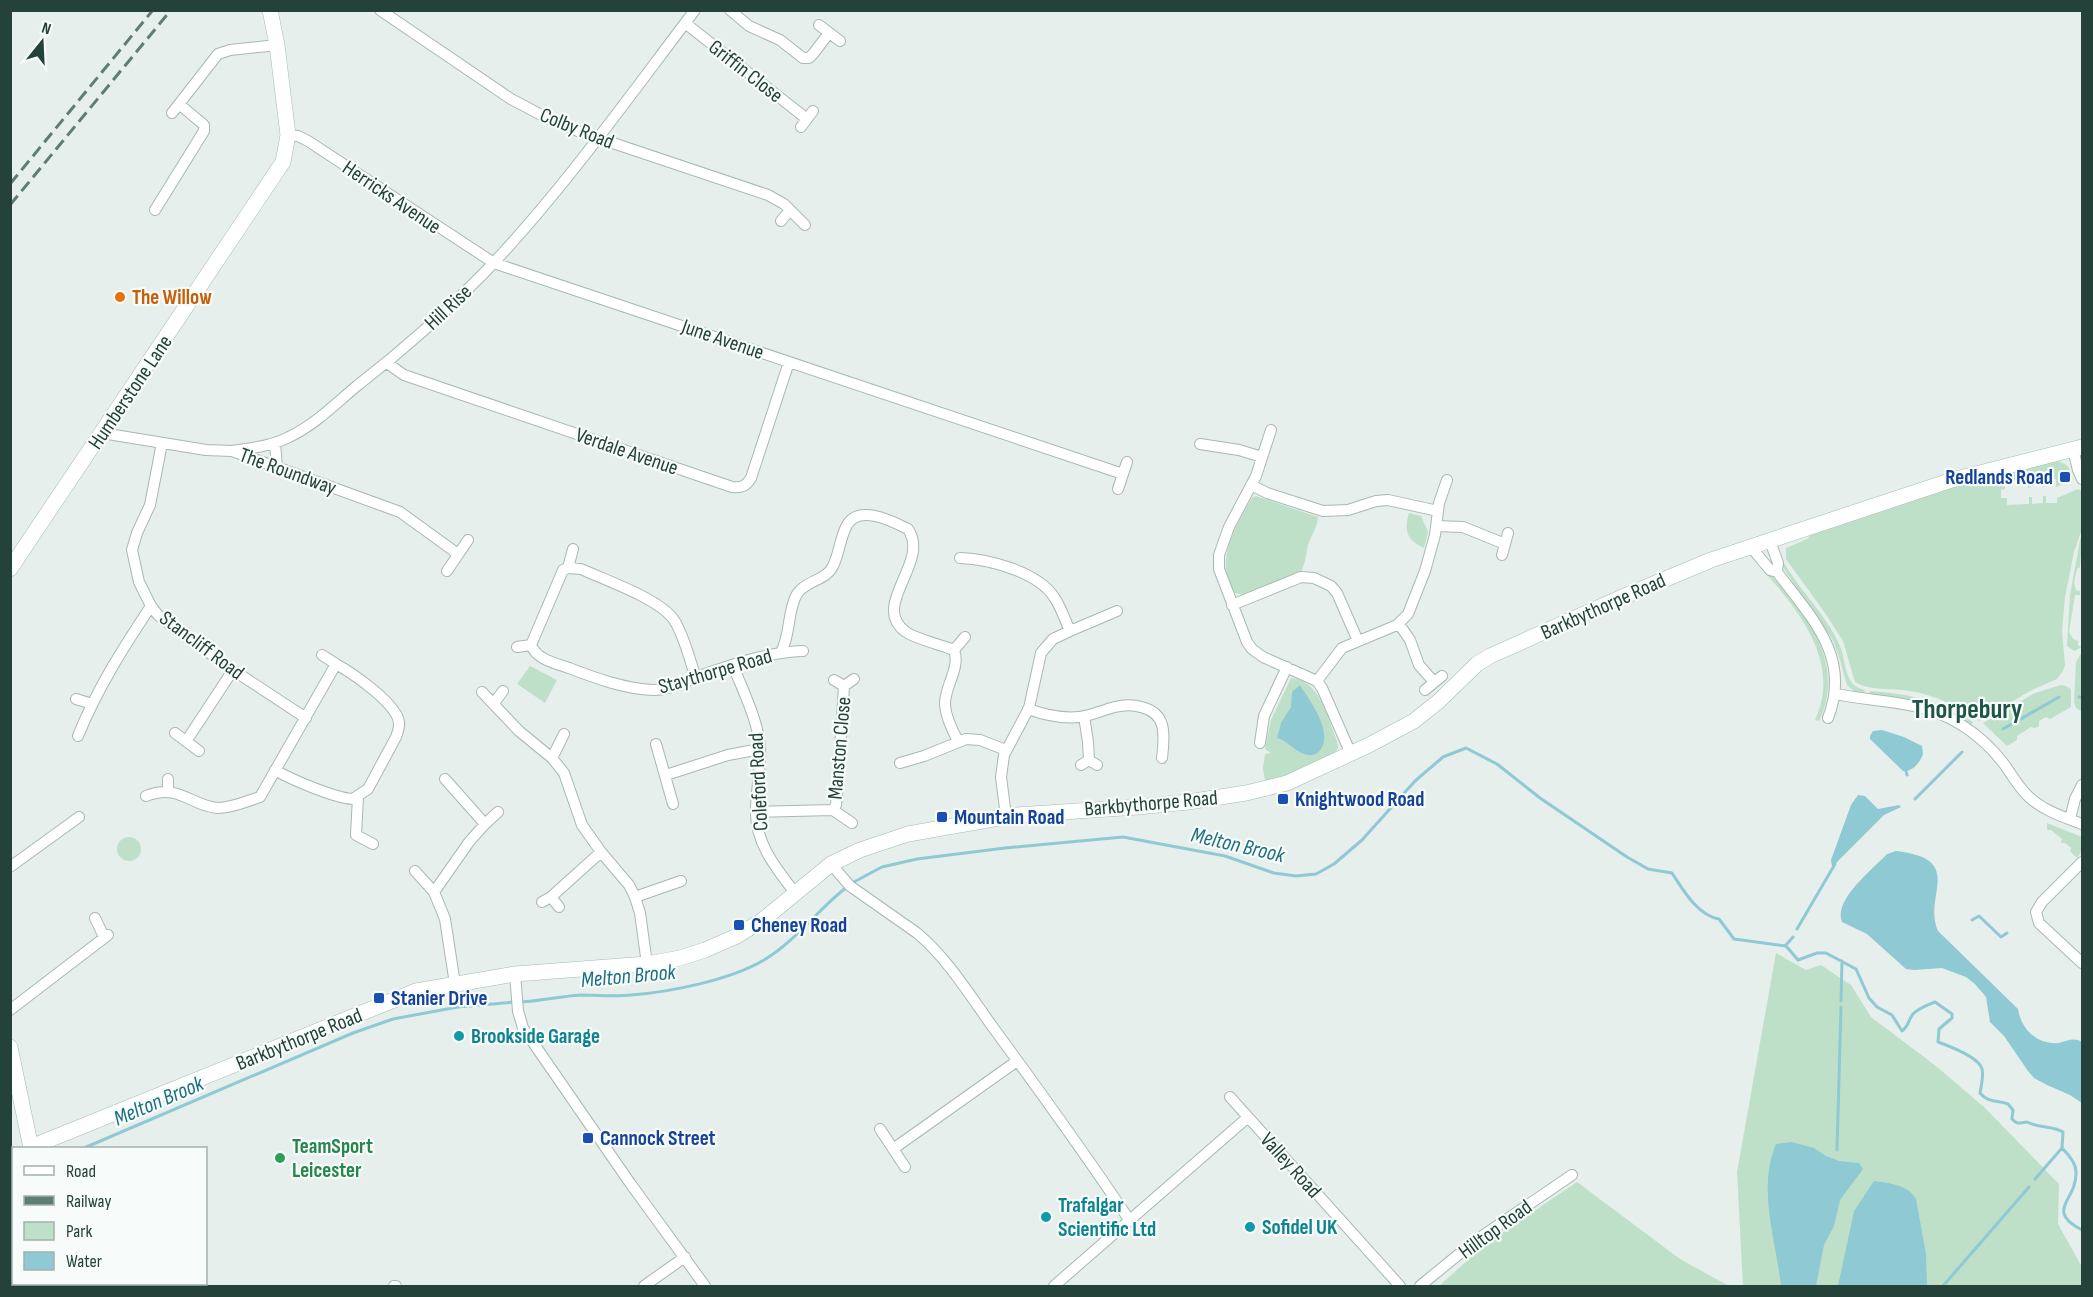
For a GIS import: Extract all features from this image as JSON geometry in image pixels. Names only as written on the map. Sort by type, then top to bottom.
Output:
[{"type":"street","name":"Humberstone Lane","points":[[10,569],[277,172],[286,153],[288,135],[278,45],[270,10]]},
{"type":"street","name":"Colby Road","points":[[380,10],[512,99],[547,118],[597,138],[768,195],[790,210],[805,225]]},
{"type":"street","name":"Hill Rise","points":[[232,451],[275,443],[289,438],[312,424],[387,363],[494,263],[597,138],[695,10]]},
{"type":"street","points":[[730,10],[749,26],[780,40],[803,57],[809,58],[829,33]]},
{"type":"street","name":"Griffin Close","points":[[685,23],[807,119]]},
{"type":"street","points":[[819,26],[840,41]]},
{"type":"street","points":[[155,210],[204,131],[204,125],[175,108],[218,54],[230,50],[278,45]]},
{"type":"street","name":"Herricks Avenue","points":[[288,135],[308,141],[494,263]]},
{"type":"street","points":[[780,221],[790,210]]},
{"type":"street","name":"June Avenue","points":[[494,263],[789,362],[950,421],[1123,474]]},
{"type":"street","name":"Verdale Avenue","points":[[387,363],[404,375],[739,488],[748,483],[751,478],[789,362]]},
{"type":"street","points":[[1271,430],[1251,485],[1230,523],[1218,559],[1219,573],[1252,649],[1263,657],[1317,681],[1351,754]]},
{"type":"street","name":"The Roundway","points":[[102,433],[206,450],[232,451],[400,512],[458,554]]},
{"type":"street","points":[[1200,444],[1213,441],[1262,458]]},
{"type":"street","name":"Stancliff Road","points":[[162,443],[156,485],[132,550],[139,582],[151,606],[172,627],[306,718]]},
{"type":"street","points":[[275,443],[277,467]]},
{"type":"street","points":[[2078,448],[2078,470],[2082,479]]},
{"type":"street","name":"Barkbythorpe Road","points":[[33,1147],[416,991],[515,974],[647,964],[680,958],[737,936],[764,919],[795,893],[867,847],[908,834],[1006,816],[1138,807],[1246,793],[1287,783],[1351,754],[1414,721],[1478,664],[1495,654],[1685,570],[1952,480],[2078,448]]},
{"type":"street","points":[[1118,489],[1127,462]]},
{"type":"street","points":[[1317,681],[1342,648],[1399,624],[1408,614],[1421,583],[1447,480]]},
{"type":"street","points":[[1251,485],[1276,496],[1323,511],[1348,510],[1376,501],[1388,500],[1438,511]]},
{"type":"street","points":[[781,652],[787,638],[796,596],[810,582],[830,571],[847,525],[853,518],[869,515],[908,529],[914,541],[915,549],[894,602],[900,626],[908,633],[954,650]]},
{"type":"street","points":[[1437,525],[1463,527],[1505,544]]},
{"type":"street","points":[[447,571],[468,540]]},
{"type":"street","points":[[1770,541],[1778,564],[1777,572]]},
{"type":"street","points":[[1751,547],[1770,570],[1777,572],[1811,616],[1827,642],[1834,663],[1836,694],[1828,718]]},
{"type":"street","points":[[568,568],[573,549]]},
{"type":"street","points":[[960,558],[998,571],[1027,575],[1046,588],[1054,597],[1070,632]]},
{"type":"street","points":[[517,647],[531,645],[563,570],[581,569],[668,612],[676,622],[696,678]]},
{"type":"street","points":[[1232,605],[1301,577],[1314,578],[1331,586],[1337,593],[1358,641]]},
{"type":"street","points":[[78,736],[121,650],[151,606]]},
{"type":"street","points":[[1006,816],[1001,770],[1006,750],[1028,710],[1041,653],[1053,639],[1109,612]]},
{"type":"street","points":[[1399,624],[1410,640],[1419,665],[1438,679],[1425,690]]},
{"type":"street","points":[[958,741],[947,718],[946,689],[956,664],[954,650],[965,637]]},
{"type":"street","name":"Staythorpe Road","points":[[531,645],[534,652],[541,657],[577,671],[630,687],[654,690],[670,688],[781,652],[803,651]]},
{"type":"street","points":[[275,770],[296,781],[344,799],[353,800],[368,789],[399,730],[396,713],[352,672],[322,655]]},
{"type":"street","points":[[146,796],[177,792],[218,808],[260,797],[336,664]]},
{"type":"street","name":"Coleford Road","points":[[733,666],[755,722],[760,749],[757,825],[766,852],[795,893]]},
{"type":"street","points":[[1260,743],[1267,710],[1287,667]]},
{"type":"street","points":[[187,740],[233,670]]},
{"type":"street","name":"Manston Close","points":[[834,680],[844,686]]},
{"type":"street","name":"Manston Close","points":[[844,686],[855,680]]},
{"type":"street","name":"Manston Close","points":[[833,810],[837,796],[844,686]]},
{"type":"street","points":[[494,703],[503,691]]},
{"type":"street","points":[[482,692],[519,731],[552,758],[564,773],[582,825],[622,876],[635,897],[643,931],[647,964]]},
{"type":"street","points":[[1836,694],[1917,705],[1953,720],[1976,734],[1988,746],[2033,801],[2050,811],[2082,824]]},
{"type":"street","points":[[76,699],[92,704]]},
{"type":"street","points":[[1028,710],[1056,717],[1084,716],[1117,706],[1139,706],[1151,711],[1166,725],[1162,758]]},
{"type":"street","points":[[1084,716],[1089,764]]},
{"type":"street","points":[[1250,729],[1262,732]]},
{"type":"street","points":[[175,733],[199,751]]},
{"type":"street","points":[[552,758],[564,734]]},
{"type":"street","points":[[900,763],[924,756],[958,741],[978,740],[1006,750]]},
{"type":"street","points":[[656,744],[673,804]]},
{"type":"street","points":[[920,744],[924,756]]},
{"type":"street","points":[[666,775],[728,755],[760,749]]},
{"type":"street","points":[[445,778],[485,824]]},
{"type":"street","points":[[168,779],[168,792]]},
{"type":"street","points":[[2070,819],[2074,799],[2082,785]]},
{"type":"street","points":[[358,797],[356,835],[373,844]]},
{"type":"street","name":"Manston Close","points":[[756,812],[833,810],[852,823]]},
{"type":"street","points":[[434,892],[469,842],[498,812]]},
{"type":"street","points":[[10,867],[71,818]]},
{"type":"street","points":[[559,908],[547,900],[601,852]]},
{"type":"street","points":[[2082,862],[2042,902],[2036,912],[2039,923],[2082,963]]},
{"type":"street","points":[[835,869],[856,891],[927,941],[947,964],[1130,1221]]},
{"type":"street","points":[[415,871],[434,892],[445,919],[455,984]]},
{"type":"street","points":[[635,897],[681,881]]},
{"type":"street","points":[[10,1010],[106,936],[95,918]]},
{"type":"street","points":[[515,974],[518,1011],[523,1028],[705,1287]]},
{"type":"street","points":[[10,1047],[31,1147]]},
{"type":"street","points":[[893,1149],[1017,1061]]},
{"type":"street","name":"Valley Road","points":[[1230,1097],[1400,1287]]},
{"type":"street","points":[[1054,1287],[1247,1118]]},
{"type":"street","points":[[880,1129],[905,1167]]},
{"type":"street","name":"Hilltop Road","points":[[1420,1287],[1475,1241],[1572,1175]]},
{"type":"street","points":[[644,1287],[685,1257]]},
{"type":"green space","points":[[2052,461],[2062,462],[2069,467],[2072,473],[2070,481],[2056,487],[2056,479],[2045,480],[2045,487],[2042,487],[2042,480],[2031,480],[2031,487],[2028,488],[2028,481],[2005,482],[2005,489],[2001,490],[2001,498],[2007,498],[2007,505],[2029,504],[2029,497],[2032,497],[2032,504],[2043,503],[2043,496],[2046,496],[2046,503],[2057,503],[2057,498],[2078,489],[2082,491],[2082,529],[2074,552],[2065,597],[2062,631],[2065,665],[2057,679],[2030,691],[1979,721],[1955,706],[1928,695],[1867,687],[1855,682],[1843,641],[1786,559],[1786,548],[1809,538],[1808,534],[1899,502]]},
{"type":"green space","points":[[1256,496],[1318,517],[1301,573],[1243,595],[1235,593],[1230,583],[1226,569],[1226,557],[1239,522],[1252,498]]},
{"type":"green space","points":[[1409,513],[1421,516],[1428,532],[1424,548],[1413,542],[1408,534]]},
{"type":"green space","points":[[2082,534],[2080,567],[2077,569],[2074,583],[2080,595],[2075,595],[2069,632],[2082,647],[2074,651],[2067,646],[2070,595]]},
{"type":"green space","points":[[1781,557],[1834,634],[1842,652],[1849,679],[1858,688],[1865,690],[1864,694],[1855,692],[1847,685],[1833,640],[1786,572],[1781,563]]},
{"type":"green space","points":[[1762,566],[1805,617],[1824,656],[1828,677],[1827,699],[1819,721],[1815,720],[1822,698],[1823,678],[1820,657],[1801,619],[1761,568]]},
{"type":"green space","points":[[2082,652],[2082,712],[2076,708],[2074,702],[2076,662]]},
{"type":"green space","points":[[530,666],[557,680],[545,703],[517,684]]},
{"type":"green space","points":[[1291,678],[1301,680],[1316,693],[1326,712],[1338,748],[1335,753],[1290,774],[1265,782],[1263,768],[1265,754],[1271,753],[1265,749],[1271,720]]},
{"type":"green space","points":[[2061,685],[2071,689],[2071,707],[2050,719],[2046,717],[2039,721],[2039,726],[2031,727],[2007,746],[1983,723],[2035,693]]},
{"type":"green space","points":[[1870,691],[1924,699],[1949,708],[1973,722],[1971,725],[1934,707],[1897,698],[1869,695]]},
{"type":"green space","points":[[2047,823],[2082,837],[2082,850],[2077,858],[2070,851],[2071,848],[2061,843],[2062,839],[2051,830],[2047,830]]},
{"type":"green space","points":[[129,837],[134,838],[140,844],[140,854],[134,860],[129,861],[124,860],[118,854],[117,849],[118,844],[124,838]]},
{"type":"green space","points":[[1776,953],[1806,970],[1821,965],[1851,985],[1871,1017],[1936,1066],[1985,1108],[2059,1184],[2058,1224],[2082,1267],[2082,1286],[1743,1286],[1737,1172]]},
{"type":"green space","points":[[1577,1182],[1680,1259],[1729,1286],[1439,1286],[1487,1243]]},
{"type":"water","points":[[1300,685],[1319,716],[1324,734],[1321,749],[1313,755],[1304,754],[1277,738],[1281,723],[1291,707],[1292,692]]},
{"type":"water","points":[[1882,730],[1922,746],[1923,754],[1920,761],[1910,770],[1903,771],[1870,739],[1873,731]]},
{"type":"water","points":[[1858,795],[1865,796],[1878,809],[1899,805],[1901,807],[1884,815],[1832,867],[1831,860],[1851,805]]},
{"type":"water","points":[[1896,851],[1918,855],[1930,862],[1936,871],[1938,881],[1935,918],[1938,931],[2018,1009],[2026,1029],[2037,1038],[2051,1043],[2073,1040],[2082,1042],[2082,1103],[2034,1078],[2004,1036],[1990,1022],[1986,997],[1966,977],[1942,968],[1906,969],[1867,934],[1842,922],[1843,904],[1856,885],[1887,854]]},
{"type":"water","points":[[1792,1142],[1814,1148],[1839,1161],[1859,1163],[1863,1169],[1840,1200],[1834,1226],[1824,1245],[1816,1286],[1781,1286],[1769,1215],[1768,1179],[1776,1144]]},
{"type":"water","points":[[1874,1181],[1903,1188],[1913,1194],[1916,1199],[1926,1254],[1927,1286],[1838,1286],[1854,1211]]},
{"type":"waterway","points":[[2003,729],[2059,697]]},
{"type":"waterway","name":"Melton Brook","points":[[852,883],[882,867],[917,859],[1123,837],[1225,856],[1274,873],[1296,876],[1316,874],[1334,864],[1362,840],[1415,781],[1443,757],[1466,748],[1497,764],[1540,798],[1627,857],[1648,869],[1672,873],[1698,908],[1711,917],[1719,919],[1734,939],[1786,946],[1798,960],[1817,953],[1826,953],[1856,969],[1869,998],[1877,1007],[1892,1015],[1902,1031],[1915,1012],[1935,1002],[1952,1014],[1952,1018],[1939,1029],[1938,1042],[1963,1052],[1980,1065],[1983,1075],[1980,1093],[1989,1100],[2008,1104],[2013,1110],[2012,1119],[2015,1122],[2027,1122],[2063,1132],[2062,1148],[2076,1169],[2075,1182],[2065,1204],[2065,1217],[2082,1230]]},
{"type":"waterway","points":[[1915,799],[1962,752]]},
{"type":"waterway","points":[[1906,771],[1907,775]]},
{"type":"waterway","points":[[1797,929],[1835,864]]},
{"type":"waterway","name":"Melton Brook","points":[[521,1002],[581,995],[619,996],[647,993],[682,988],[718,979],[750,967],[776,952],[847,887]]},
{"type":"waterway","points":[[1972,920],[1979,916],[2001,937],[2007,933]]},
{"type":"waterway","points":[[1786,945],[1793,937]]},
{"type":"waterway","points":[[1841,1001],[1842,961]]},
{"type":"waterway","name":"Melton Brook","points":[[86,1147],[353,1033],[393,1019],[458,1007],[515,1002]]},
{"type":"waterway","points":[[1837,1150],[1841,1007]]},
{"type":"waterway","points":[[2035,1179],[2062,1148]]},
{"type":"waterway","points":[[1943,1286],[2029,1187]]},
{"type":"railway","points":[[10,184],[153,10]]},
{"type":"railway","points":[[10,205],[171,10]]},
{"type":"place","name":"The Willow","points":[[120,297]]},
{"type":"place","name":"Redlands Road","points":[[2065,477]]},
{"type":"place","name":"Knightwood Road","points":[[1283,799]]},
{"type":"place","name":"Mountain Road","points":[[942,817]]},
{"type":"place","name":"Cheney Road","points":[[739,925]]},
{"type":"place","name":"Stanier Drive","points":[[379,998]]},
{"type":"place","name":"Brookside Garage","points":[[459,1036]]},
{"type":"place","name":"Cannock Street","points":[[588,1138]]},
{"type":"place","name":"TeamSport Leicester","points":[[280,1158]]},
{"type":"place","name":"Trafalgar Scientific Ltd","points":[[1046,1217]]},
{"type":"place","name":"Sofidel UK","points":[[1250,1227]]},
{"type":"district","name":"Thorpebury","points":[[1967,709]]}]
